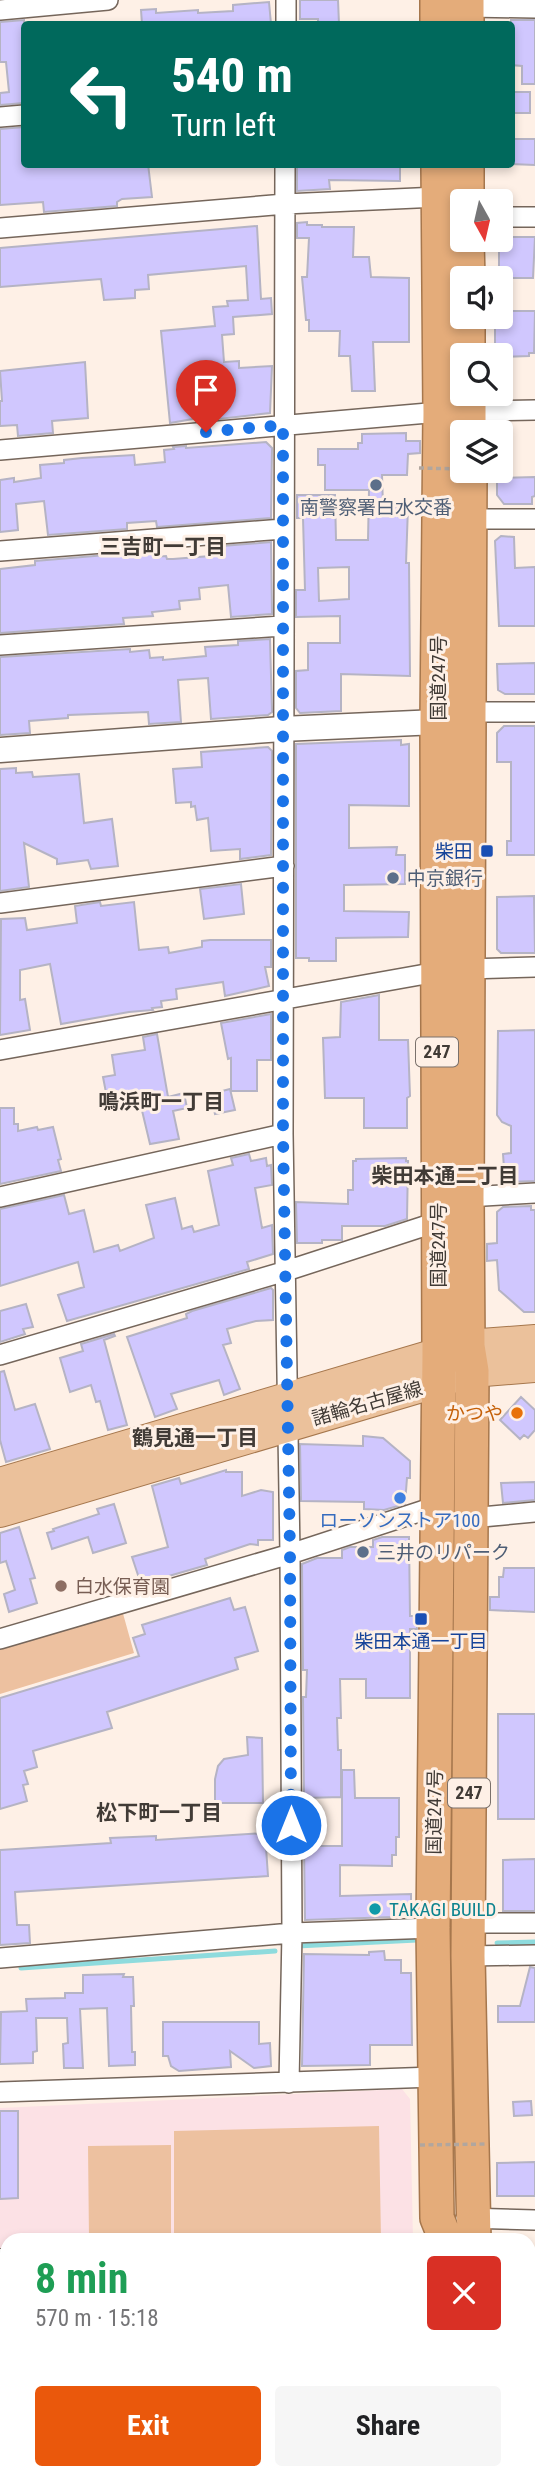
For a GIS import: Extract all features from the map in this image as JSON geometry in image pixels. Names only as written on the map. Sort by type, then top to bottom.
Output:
[{"type":"highway","points":[[441,21],[459,8]]},
{"type":"highway","name":"国道247号","points":[[441,2229],[434,2077],[433,1928],[437,1506],[454,1363],[467,1197],[438,722],[462,412],[448,187],[464,168]]},
{"type":"highway","name":"国道247号","points":[[470,483],[469,712],[437,1222],[471,1518],[467,1956],[474,2229]]},
{"type":"main road","name":"諸輪名古屋線","points":[[0,1484],[286,1412],[535,1341]]},
{"type":"main road","name":"諸輪名古屋線","points":[[454,1363],[535,1366]]},
{"type":"main road","name":"諸輪名古屋線","points":[[0,1511],[286,1412]]},
{"type":"street","points":[[0,10],[108,0]]},
{"type":"street","points":[[286,0],[286,21]]},
{"type":"street","points":[[459,8],[535,8]]},
{"type":"street","points":[[0,117],[21,115]]},
{"type":"street","points":[[285,168],[282,729],[283,1134],[290,1554],[292,1933],[289,2083]]},
{"type":"street","points":[[0,228],[448,187]]},
{"type":"street","points":[[513,217],[535,217]]},
{"type":"street","points":[[0,450],[283,425],[462,412],[535,410]]},
{"type":"street","points":[[470,519],[535,519]]},
{"type":"street","points":[[0,551],[283,529]]},
{"type":"street","points":[[0,645],[282,626]]},
{"type":"street","points":[[0,750],[282,729],[438,722],[469,712],[535,712]]},
{"type":"street","points":[[0,903],[284,866]]},
{"type":"street","points":[[0,1051],[452,971],[535,967]]},
{"type":"street","points":[[0,1197],[283,1134]]},
{"type":"street","points":[[467,1197],[535,1193]]},
{"type":"street","points":[[0,1355],[286,1271],[437,1222]]},
{"type":"street","points":[[0,1639],[290,1554],[437,1506]]},
{"type":"street","points":[[471,1518],[535,1512]]},
{"type":"street","points":[[468,1923],[535,1923]]},
{"type":"street","points":[[0,1958],[292,1933],[433,1928]]},
{"type":"street","points":[[467,1956],[535,1955]]},
{"type":"street","points":[[0,2092],[434,2077]]},
{"type":"street","points":[[441,2229],[474,2229],[535,2220]]},
{"type":"path","points":[[419,468],[450,469]]},
{"type":"path","points":[[420,2145],[488,2144]]},
{"type":"shaded area","points":[[122,1610],[134,1653],[0,1694],[0,1645]]},
{"type":"shaded area","points":[[402,2089],[410,2099],[413,2233],[0,2233],[0,2108]]},
{"type":"shaded area","points":[[379,2126],[381,2233],[174,2233],[174,2131]]},
{"type":"shaded area","points":[[171,2145],[171,2233],[89,2233],[88,2146]]},
{"type":"building","points":[[300,0],[338,0],[339,21],[300,19]]},
{"type":"building","points":[[269,2],[271,21],[142,21],[141,10],[156,9],[156,13],[198,10],[198,13],[233,11],[233,5]]},
{"type":"building","points":[[24,20],[21,21],[21,103],[0,105],[0,93],[9,92],[6,62],[0,62],[0,22]]},
{"type":"building","points":[[535,20],[535,84],[522,84],[522,66],[515,65],[515,21],[511,21]]},
{"type":"building","points":[[515,92],[530,92],[530,113],[515,113]]},
{"type":"building","points":[[21,127],[21,168],[148,168],[152,197],[122,199],[117,202],[117,206],[44,212],[43,202],[0,205],[0,129]]},
{"type":"building","points":[[515,139],[535,139],[535,165],[515,164]]},
{"type":"building","points":[[297,168],[400,168],[400,181],[329,180],[330,189],[297,191]]},
{"type":"building","points":[[307,222],[307,225],[322,227],[354,227],[353,257],[369,257],[371,277],[409,278],[409,342],[373,342],[375,391],[352,391],[350,356],[339,356],[340,331],[309,331],[302,277],[307,277],[309,238],[297,238],[297,223]]},
{"type":"building","points":[[257,226],[261,299],[271,298],[272,314],[233,317],[234,334],[222,335],[224,362],[239,361],[239,368],[272,366],[270,413],[210,420],[210,416],[170,423],[161,331],[215,326],[213,307],[228,306],[227,301],[248,300],[246,266],[148,275],[149,289],[135,290],[135,298],[104,300],[101,279],[0,287],[0,248]]},
{"type":"building","points":[[513,237],[535,237],[533,278],[513,278],[513,266],[499,266],[499,252],[513,252]]},
{"type":"building","points":[[513,311],[535,311],[534,353],[529,353],[529,356],[513,357],[513,343],[495,343],[495,329],[513,329]]},
{"type":"building","points":[[85,362],[88,418],[52,421],[53,433],[18,436],[17,425],[0,426],[0,371]]},
{"type":"building","points":[[406,433],[406,441],[420,441],[420,453],[408,454],[407,475],[382,475],[383,506],[408,507],[406,563],[409,563],[410,676],[341,674],[341,711],[300,713],[296,708],[296,671],[308,670],[308,643],[340,643],[340,616],[296,617],[296,590],[305,590],[303,518],[297,518],[297,495],[335,495],[336,540],[368,540],[369,490],[325,490],[325,465],[318,465],[318,449],[358,449],[358,443],[362,443],[362,434]],"holes":[[[349,567],[349,599],[319,601],[318,568]]]},
{"type":"building","points":[[266,442],[272,448],[271,518],[157,527],[156,521],[127,523],[127,529],[48,535],[44,501],[16,504],[18,530],[0,532],[0,480],[14,478],[14,482],[41,478],[40,465],[82,458],[134,455],[135,465],[165,462],[164,450],[174,449],[173,447]]},
{"type":"building","points":[[535,477],[532,504],[504,504],[497,495],[497,483],[513,483],[513,478]]},
{"type":"building","points":[[501,536],[514,537],[515,568],[535,567],[535,626],[499,626],[495,541]]},
{"type":"building","points":[[271,542],[272,614],[231,617],[228,585],[199,588],[200,599],[179,601],[180,609],[152,612],[153,616],[123,618],[124,624],[0,633],[0,569],[35,565],[35,561],[153,551],[154,557],[166,556],[167,559],[223,555],[222,546]]},
{"type":"building","points":[[270,639],[272,712],[268,715],[211,719],[208,678],[178,680],[181,722],[149,724],[148,712],[68,715],[68,718],[29,721],[30,733],[0,735],[0,657],[130,649],[130,652],[149,650],[150,658],[163,657],[163,660],[206,656],[205,647]]},
{"type":"building","points":[[535,663],[535,694],[505,694],[498,690],[497,664]]},
{"type":"building","points":[[504,726],[535,726],[535,855],[507,855],[507,841],[511,841],[511,762],[497,762],[497,733]]},
{"type":"building","points":[[401,740],[401,745],[409,744],[409,806],[349,805],[349,848],[397,847],[396,855],[405,855],[405,884],[344,885],[344,911],[409,912],[408,937],[336,938],[336,961],[296,958],[296,744]]},
{"type":"building","points":[[268,747],[272,751],[271,855],[240,859],[240,849],[211,851],[208,818],[197,820],[195,806],[191,807],[191,802],[176,803],[173,769],[202,767],[201,752]]},
{"type":"building","points":[[16,768],[16,773],[32,772],[33,777],[79,774],[84,823],[112,819],[118,866],[91,869],[88,860],[57,864],[57,859],[24,843],[29,887],[0,891],[0,769]]},
{"type":"building","points":[[241,884],[244,914],[204,919],[200,889]]},
{"type":"building","points":[[534,896],[535,953],[501,953],[497,949],[497,897]]},
{"type":"building","points":[[100,902],[101,906],[134,902],[139,950],[168,947],[169,953],[202,947],[202,941],[271,940],[271,967],[265,967],[269,986],[225,996],[223,982],[176,989],[177,999],[161,1001],[162,1007],[152,1008],[153,1010],[61,1024],[50,964],[20,970],[20,1000],[25,999],[30,1030],[0,1035],[1,919],[25,918],[27,930],[77,923],[75,906]]},
{"type":"building","points":[[379,995],[379,1040],[408,1040],[410,1096],[407,1098],[407,1128],[364,1128],[364,1098],[325,1098],[323,1038],[340,1037],[341,1002]]},
{"type":"building","points":[[271,1014],[271,1060],[257,1060],[257,1091],[231,1091],[231,1058],[228,1059],[221,1023]]},
{"type":"building","points":[[535,1030],[535,1181],[505,1182],[503,1154],[511,1153],[511,1126],[502,1122],[497,1115],[498,1031]]},
{"type":"building","points":[[157,1034],[168,1097],[184,1093],[187,1108],[173,1111],[179,1139],[150,1144],[139,1098],[108,1103],[103,1077],[115,1075],[112,1055],[145,1050],[143,1037]]},
{"type":"building","points":[[230,1089],[235,1110],[215,1114],[210,1094]]},
{"type":"building","points":[[0,1108],[14,1108],[14,1124],[18,1124],[18,1131],[53,1127],[61,1159],[58,1160],[61,1171],[0,1184]]},
{"type":"building","points":[[249,1154],[251,1161],[266,1158],[267,1166],[271,1165],[272,1185],[255,1188],[262,1228],[272,1225],[273,1254],[247,1262],[249,1269],[67,1321],[58,1295],[84,1287],[78,1262],[0,1286],[0,1209],[64,1195],[69,1214],[84,1210],[94,1252],[118,1245],[120,1251],[154,1238],[146,1205],[175,1198],[182,1229],[192,1226],[194,1232],[219,1225],[208,1171],[233,1165],[231,1158]]},
{"type":"building","points":[[406,1158],[407,1219],[385,1226],[342,1226],[342,1240],[297,1243],[296,1202],[348,1204],[348,1190],[353,1190],[353,1161]]},
{"type":"building","points":[[531,1206],[531,1210],[535,1210],[535,1312],[524,1312],[499,1290],[497,1260],[487,1261],[487,1244],[497,1243],[497,1212],[503,1207]]},
{"type":"building","points":[[271,1288],[273,1320],[256,1321],[227,1329],[231,1343],[223,1345],[240,1389],[224,1395],[219,1380],[171,1394],[177,1409],[155,1417],[127,1337],[187,1318],[186,1314],[192,1311]]},
{"type":"building","points":[[26,1304],[33,1327],[23,1329],[25,1334],[0,1342],[0,1311]]},
{"type":"building","points":[[114,1334],[115,1336],[104,1340],[127,1425],[108,1430],[100,1401],[96,1402],[91,1385],[70,1392],[60,1358],[83,1351],[81,1344]]},
{"type":"building","points":[[4,1371],[15,1410],[35,1404],[50,1449],[6,1462],[0,1440],[0,1372]]},
{"type":"building","points":[[521,1397],[535,1410],[535,1430],[528,1438],[524,1435],[520,1439],[500,1420]]},
{"type":"building","points":[[363,1436],[383,1438],[410,1461],[405,1504],[384,1510],[364,1509],[364,1502],[301,1501],[300,1444],[363,1446]]},
{"type":"building","points":[[226,1470],[242,1472],[242,1496],[261,1490],[273,1492],[273,1540],[258,1540],[258,1545],[250,1544],[205,1559],[207,1565],[141,1584],[132,1557],[168,1547],[152,1486],[179,1478],[181,1484]]},
{"type":"building","points":[[535,1482],[535,1500],[503,1503],[501,1483]]},
{"type":"building","points":[[114,1504],[126,1543],[93,1553],[88,1537],[52,1549],[47,1533],[99,1514],[97,1509]]},
{"type":"building","points":[[19,1527],[35,1578],[30,1579],[37,1603],[9,1612],[4,1594],[15,1590],[6,1561],[0,1563],[0,1533]]},
{"type":"building","points":[[382,1537],[409,1537],[410,1616],[417,1616],[417,1629],[410,1629],[410,1698],[366,1698],[366,1679],[340,1679],[341,1718],[337,1718],[338,1750],[341,1750],[341,1797],[304,1798],[303,1697],[306,1697],[307,1670],[303,1670],[302,1564],[317,1558],[342,1558],[342,1550],[350,1547],[373,1547],[373,1540]]},
{"type":"building","points":[[504,1568],[535,1568],[535,1612],[490,1610],[490,1597],[499,1597],[499,1577],[503,1577]]},
{"type":"building","points":[[230,1598],[234,1610],[245,1607],[258,1651],[235,1658],[238,1669],[107,1712],[112,1728],[33,1751],[37,1767],[24,1771],[28,1784],[23,1785],[27,1801],[0,1809],[0,1698],[139,1656],[133,1638],[145,1634],[142,1625]]},
{"type":"building","points":[[498,1714],[535,1714],[535,1819],[498,1819]]},
{"type":"building","points":[[247,1737],[262,1738],[263,1803],[215,1803],[218,1766],[224,1759],[248,1755]]},
{"type":"building","points":[[342,1770],[354,1770],[355,1798],[399,1798],[399,1837],[396,1837],[396,1855],[392,1855],[392,1866],[340,1865],[340,1896],[411,1894],[411,1911],[394,1912],[394,1917],[305,1920],[304,1846],[342,1846]]},
{"type":"building","points":[[265,1833],[268,1876],[15,1892],[17,1925],[29,1925],[30,1943],[0,1945],[0,1850],[111,1843],[110,1838],[156,1836],[156,1840]]},
{"type":"building","points":[[535,1859],[535,1911],[503,1911],[503,1860]]},
{"type":"building","points":[[384,1951],[385,1960],[401,1960],[401,1973],[411,1973],[412,2045],[370,2045],[370,2065],[302,2066],[304,1954],[369,1955],[369,1952]]},
{"type":"building","points":[[530,1967],[535,1968],[535,2022],[498,2022],[498,2006],[520,2006]]},
{"type":"building","points":[[124,1974],[123,1977],[133,1977],[132,2052],[135,2052],[135,2065],[109,2066],[107,2008],[80,2009],[83,2068],[64,2068],[63,2044],[68,2043],[67,2018],[36,2018],[37,2051],[33,2052],[33,2063],[0,2064],[1,2012],[27,2011],[26,1999],[65,1998],[65,1993],[83,1993],[83,1975]]},
{"type":"building","points":[[163,2022],[259,2022],[259,2044],[270,2043],[271,2066],[254,2068],[230,2051],[231,2067],[179,2071],[171,2066],[168,2056],[163,2056]]},
{"type":"building","points":[[531,2101],[532,2115],[514,2116],[513,2102]]},
{"type":"building","points":[[0,2111],[18,2111],[18,2198],[0,2199]]},
{"type":"building","points":[[535,2162],[535,2196],[497,2196],[497,2163]]},
{"type":"waterway","points":[[297,1946],[417,1940]]},
{"type":"waterway","points":[[497,1943],[535,1942]]},
{"type":"waterway","points":[[21,1968],[275,1951]]},
{"type":"place","name":"南警察署白水交番","points":[[376,485]]},
{"type":"place","name":"柴田","points":[[487,851]]},
{"type":"place","name":"中京銀行","points":[[393,878]]},
{"type":"place","name":"かつや","points":[[517,1413]]},
{"type":"place","name":"ローソンストア100","points":[[400,1498]]},
{"type":"place","name":"三井のリパーク","points":[[363,1552]]},
{"type":"place","name":"白水保育園","points":[[61,1586]]},
{"type":"place","name":"柴田本通一丁目","points":[[421,1619]]},
{"type":"place","name":"TAKAGI BUILD","points":[[375,1909]]},
{"type":"district","name":"三吉町一丁目","points":[[163,547]]},
{"type":"district","name":"鳴浜町一丁目","points":[[161,1102]]},
{"type":"district","name":"柴田本通二丁目","points":[[445,1176]]},
{"type":"district","name":"鶴見通一丁目","points":[[195,1438]]},
{"type":"district","name":"松下町一丁目","points":[[159,1813]]},
{"type":"route","points":[[206,432],[283,425],[283,1134],[290,1554],[291,1825]]}]
